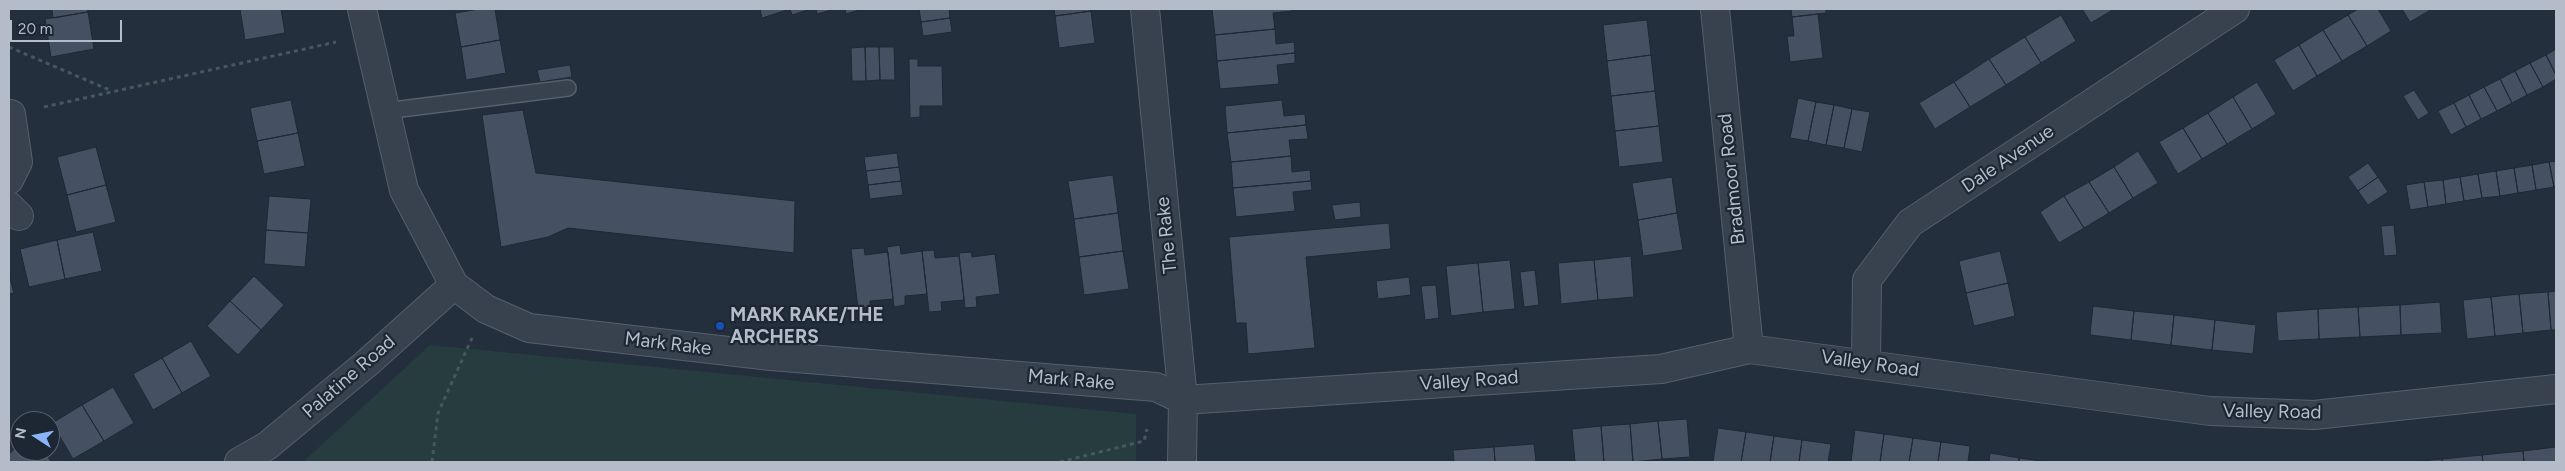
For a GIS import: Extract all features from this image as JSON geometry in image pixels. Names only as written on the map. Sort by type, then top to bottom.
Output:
[{"type":"street","name":"Mark Rake","points":[[362,9],[404,190],[454,285],[486,309],[530,328],[771,356],[1156,387],[1183,400]]},
{"type":"street","name":"The Rake","points":[[1145,9],[1183,400],[1182,462]]},
{"type":"street","name":"Bradmoor Road","points":[[1715,9],[1749,349]]},
{"type":"street","name":"Dale Avenue","points":[[1866,363],[1867,280],[1910,223],[2235,9]]},
{"type":"street","points":[[9,180],[18,162],[11,114]]},
{"type":"street","name":"Palatine Road","points":[[240,462],[267,446],[366,364],[454,285]]},
{"type":"street","name":"Valley Road","points":[[1183,400],[1661,368],[1749,349],[1866,363],[2210,411],[2314,415],[2556,389]]},
{"type":"lane","points":[[385,111],[568,88]]},
{"type":"path","points":[[11,114],[368,35]]},
{"type":"path","points":[[9,47],[113,92]]},
{"type":"path","points":[[432,462],[438,413],[486,309]]},
{"type":"path","points":[[1060,462],[1144,441],[1156,387]]},
{"type":"green space","points":[[430,345],[1136,414],[1136,462],[303,462]]},
{"type":"building","points":[[52,9],[87,9],[88,12],[53,18]]},
{"type":"building","points":[[240,9],[281,9],[285,33],[245,40]]},
{"type":"building","points":[[479,9],[495,9],[500,40],[461,47],[455,13]]},
{"type":"building","points":[[760,9],[790,9],[762,18]]},
{"type":"building","points":[[790,9],[811,9],[792,15]]},
{"type":"building","points":[[816,9],[835,9],[817,14]]},
{"type":"building","points":[[845,9],[863,9],[846,14]]},
{"type":"building","points":[[919,9],[949,9],[950,18],[921,22]]},
{"type":"building","points":[[1054,9],[1090,9],[1091,11],[1055,16]]},
{"type":"building","points":[[1212,9],[1292,9],[1292,11],[1273,13],[1275,29],[1215,35]]},
{"type":"building","points":[[1791,9],[1826,9],[1826,13],[1792,17]]},
{"type":"building","points":[[2082,9],[2114,9],[2091,23]]},
{"type":"building","points":[[2358,9],[2378,9],[2391,31],[2367,46],[2348,15]]},
{"type":"building","points":[[2402,9],[2432,9],[2410,22]]},
{"type":"building","points":[[1091,11],[1095,43],[1059,48],[1055,16]]},
{"type":"building","points":[[88,12],[94,49],[51,57],[45,19]]},
{"type":"building","points":[[1818,14],[1823,58],[1790,62],[1787,36],[1794,36],[1792,17]]},
{"type":"building","points":[[2061,15],[2076,41],[2041,63],[2025,37]]},
{"type":"building","points":[[2348,15],[2367,46],[2342,61],[2323,30]]},
{"type":"building","points":[[950,18],[952,32],[923,36],[921,22]]},
{"type":"building","points":[[1647,20],[1651,55],[1607,61],[1603,25]]},
{"type":"building","points":[[1275,29],[1276,44],[1294,42],[1295,53],[1217,61],[1215,35]]},
{"type":"building","points":[[2323,30],[2342,61],[2317,76],[2299,45]]},
{"type":"building","points":[[2025,37],[2041,63],[2006,85],[1989,59]]},
{"type":"building","points":[[500,40],[506,73],[466,80],[461,47]]},
{"type":"building","points":[[2299,45],[2317,76],[2293,91],[2274,60]]},
{"type":"building","points":[[865,47],[866,81],[852,81],[851,48]]},
{"type":"building","points":[[865,47],[879,47],[880,80],[866,81]]},
{"type":"building","points":[[879,47],[894,47],[895,80],[880,80]]},
{"type":"building","points":[[2556,49],[2556,75],[2546,55]]},
{"type":"building","points":[[1295,53],[1295,63],[1277,65],[1279,84],[1220,89],[1217,61]]},
{"type":"building","points":[[1651,55],[1655,91],[1611,96],[1607,61]]},
{"type":"building","points":[[2546,55],[2556,75],[2556,79],[2543,87],[2530,63]]},
{"type":"building","points":[[909,59],[918,59],[918,66],[942,66],[943,106],[920,106],[920,117],[910,118]]},
{"type":"building","points":[[1989,59],[2006,85],[1970,107],[1954,82]]},
{"type":"building","points":[[2530,63],[2543,87],[2527,95],[2515,71]]},
{"type":"building","points":[[570,65],[572,77],[540,82],[537,70]]},
{"type":"building","points":[[2515,71],[2527,95],[2512,103],[2500,79]]},
{"type":"building","points":[[2500,79],[2512,103],[2497,111],[2484,87]]},
{"type":"building","points":[[1954,82],[1970,107],[1935,129],[1919,103]]},
{"type":"building","points":[[2257,82],[2276,114],[2252,129],[2233,97]]},
{"type":"building","points":[[2484,87],[2497,111],[2481,119],[2469,95]]},
{"type":"building","points":[[2414,90],[2429,113],[2418,120],[2403,96]]},
{"type":"building","points":[[1655,91],[1659,126],[1615,131],[1611,96]]},
{"type":"building","points":[[2469,95],[2481,119],[2466,127],[2454,103]]},
{"type":"building","points":[[2233,97],[2252,129],[2227,144],[2208,113]]},
{"type":"building","points":[[1798,98],[1816,102],[1808,141],[1790,138]]},
{"type":"building","points":[[291,100],[298,133],[257,141],[250,108]]},
{"type":"building","points":[[1282,100],[1284,116],[1305,114],[1306,125],[1227,133],[1225,106]]},
{"type":"building","points":[[1816,102],[1834,105],[1826,145],[1808,141]]},
{"type":"building","points":[[2454,103],[2466,127],[2451,135],[2438,111]]},
{"type":"building","points":[[1834,105],[1852,109],[1844,148],[1826,145]]},
{"type":"building","points":[[1852,109],[1870,112],[1862,152],[1844,148]]},
{"type":"building","points":[[523,110],[536,173],[795,201],[794,253],[568,228],[548,237],[501,247],[482,115]]},
{"type":"building","points":[[2208,113],[2227,144],[2202,159],[2183,128]]},
{"type":"building","points":[[1306,125],[1308,139],[1289,140],[1291,156],[1231,162],[1227,133]]},
{"type":"building","points":[[1659,126],[1663,162],[1619,167],[1615,131]]},
{"type":"building","points":[[2183,128],[2202,159],[2178,174],[2159,142]]},
{"type":"building","points":[[298,133],[305,166],[264,174],[257,141]]},
{"type":"building","points":[[96,147],[106,185],[67,195],[57,157]]},
{"type":"building","points":[[2138,151],[2158,183],[2133,198],[2114,167]]},
{"type":"building","points":[[897,153],[899,167],[866,171],[864,157]]},
{"type":"building","points":[[1291,156],[1292,172],[1310,170],[1311,181],[1233,188],[1231,162]]},
{"type":"building","points":[[2556,161],[2556,187],[2554,187],[2549,162]]},
{"type":"building","points":[[2549,162],[2554,187],[2536,190],[2532,165]]},
{"type":"building","points":[[2368,163],[2378,177],[2358,191],[2348,177]]},
{"type":"building","points":[[2532,165],[2536,190],[2518,193],[2514,168]]},
{"type":"building","points":[[899,167],[901,181],[868,185],[866,171]]},
{"type":"building","points":[[2114,167],[2133,198],[2109,213],[2089,182]]},
{"type":"building","points":[[2514,168],[2518,193],[2500,196],[2496,171]]},
{"type":"building","points":[[2496,171],[2500,196],[2482,198],[2478,174]]},
{"type":"building","points":[[2478,174],[2482,198],[2464,201],[2460,177]]},
{"type":"building","points":[[1113,175],[1118,213],[1074,219],[1068,181]]},
{"type":"building","points":[[1672,177],[1677,213],[1638,220],[1632,183]]},
{"type":"building","points":[[2378,177],[2388,192],[2368,205],[2358,191]]},
{"type":"building","points":[[2460,177],[2464,201],[2446,204],[2443,180]]},
{"type":"building","points":[[2443,180],[2446,204],[2428,207],[2424,182]]},
{"type":"building","points":[[901,181],[903,195],[870,199],[868,185]]},
{"type":"building","points":[[1311,181],[1312,190],[1293,192],[1295,211],[1236,217],[1233,188]]},
{"type":"building","points":[[2089,182],[2109,213],[2084,228],[2064,196]]},
{"type":"building","points":[[2424,182],[2428,207],[2410,210],[2406,185]]},
{"type":"building","points":[[106,185],[116,222],[76,232],[67,195]]},
{"type":"building","points":[[269,196],[311,199],[308,233],[266,230]]},
{"type":"building","points":[[2064,196],[2084,228],[2059,243],[2040,212]]},
{"type":"building","points":[[1360,202],[1361,217],[1335,220],[1332,205]]},
{"type":"building","points":[[1118,213],[1123,251],[1079,257],[1074,219]]},
{"type":"building","points":[[1677,213],[1683,250],[1643,256],[1638,220]]},
{"type":"building","points":[[1389,223],[1391,249],[1306,257],[1315,348],[1248,354],[1246,323],[1236,323],[1229,237]]},
{"type":"building","points":[[2394,225],[2397,255],[2384,256],[2381,226]]},
{"type":"building","points":[[266,230],[308,233],[305,267],[264,264]]},
{"type":"building","points":[[93,232],[102,271],[65,279],[57,240]]},
{"type":"building","points":[[57,240],[65,279],[29,287],[20,249]]},
{"type":"building","points":[[900,245],[901,254],[922,251],[927,294],[905,296],[905,305],[894,307],[887,247]]},
{"type":"building","points":[[864,248],[865,255],[888,252],[893,299],[870,301],[870,307],[858,309],[851,249]]},
{"type":"building","points":[[934,250],[935,258],[959,256],[964,300],[941,302],[942,311],[929,312],[922,251]]},
{"type":"building","points":[[1123,251],[1129,289],[1084,295],[1079,257]]},
{"type":"building","points":[[2000,251],[2008,283],[1966,293],[1959,261]]},
{"type":"building","points":[[971,252],[972,257],[995,254],[1000,294],[976,297],[977,307],[965,308],[959,253]]},
{"type":"building","points":[[1631,256],[1634,297],[1598,300],[1594,260]]},
{"type":"building","points":[[1510,260],[1515,309],[1483,312],[1478,263]]},
{"type":"building","points":[[1594,260],[1598,300],[1561,304],[1558,263]]},
{"type":"building","points":[[1478,263],[1483,312],[1451,316],[1446,266]]},
{"type":"building","points":[[1535,270],[1539,305],[1524,307],[1520,272]]},
{"type":"building","points":[[9,275],[14,293],[9,294]]},
{"type":"building","points":[[254,276],[284,305],[261,330],[230,301]]},
{"type":"building","points":[[1409,277],[1411,295],[1378,299],[1376,281]]},
{"type":"building","points":[[2008,283],[2015,316],[1974,326],[1966,293]]},
{"type":"building","points":[[1436,285],[1439,318],[1425,320],[1421,286]]},
{"type":"building","points":[[2556,291],[2556,330],[2551,330],[2548,292]]},
{"type":"building","points":[[2548,292],[2551,330],[2523,333],[2519,294]]},
{"type":"building","points":[[2519,294],[2523,333],[2495,336],[2491,297]]},
{"type":"building","points":[[2491,297],[2495,336],[2467,339],[2463,300]]},
{"type":"building","points":[[230,301],[261,330],[238,355],[207,326]]},
{"type":"building","points":[[2440,302],[2442,333],[2401,335],[2400,305]]},
{"type":"building","points":[[2400,305],[2401,335],[2360,337],[2358,307]]},
{"type":"building","points":[[2093,306],[2134,311],[2131,340],[2090,335]]},
{"type":"building","points":[[2358,307],[2360,337],[2319,339],[2318,309]]},
{"type":"building","points":[[2318,309],[2319,339],[2278,341],[2276,312]]},
{"type":"building","points":[[2134,311],[2174,315],[2171,345],[2131,340]]},
{"type":"building","points":[[2174,315],[2215,320],[2212,350],[2171,345]]},
{"type":"building","points":[[2215,320],[2256,325],[2253,354],[2212,350]]},
{"type":"building","points":[[191,341],[211,376],[182,393],[162,358]]},
{"type":"building","points":[[162,358],[182,393],[153,410],[133,374]]},
{"type":"building","points":[[113,387],[134,423],[104,441],[82,405]]},
{"type":"building","points":[[82,405],[104,441],[73,459],[60,437],[60,418]]},
{"type":"building","points":[[1687,419],[1690,457],[1662,459],[1658,421]]},
{"type":"building","points":[[1658,421],[1662,459],[1633,462],[1630,424]]},
{"type":"building","points":[[1630,424],[1633,462],[1604,462],[1601,426]]},
{"type":"building","points":[[1601,426],[1604,462],[1575,462],[1572,429]]},
{"type":"building","points":[[1718,428],[1746,432],[1741,462],[1713,462]]},
{"type":"building","points":[[1855,430],[1884,434],[1880,462],[1851,462]]},
{"type":"building","points":[[1746,432],[1774,436],[1770,462],[1741,462]]},
{"type":"building","points":[[1884,434],[1913,438],[1909,462],[1880,462]]},
{"type":"building","points":[[1774,436],[1802,440],[1799,462],[1770,462]]},
{"type":"building","points":[[1913,438],[1941,442],[1938,462],[1909,462]]},
{"type":"building","points":[[1802,440],[1831,444],[1828,462],[1799,462]]},
{"type":"building","points":[[1941,442],[1970,446],[1968,462],[1938,462]]},
{"type":"building","points":[[1534,444],[1536,462],[1495,462],[1494,447]]},
{"type":"building","points":[[1494,447],[1495,462],[1454,462],[1453,450]]},
{"type":"building","points":[[2556,447],[2556,462],[2524,462],[2523,451]]},
{"type":"building","points":[[2523,451],[2524,462],[2483,462],[2482,455]]},
{"type":"building","points":[[1990,453],[2019,458],[2019,462],[1989,462]]},
{"type":"building","points":[[9,454],[10,461],[52,462],[9,462]]},
{"type":"building","points":[[2482,455],[2483,462],[2442,462],[2442,459]]},
{"type":"building","points":[[2019,458],[2049,462],[2019,462]]},
{"type":"building","points":[[2442,459],[2442,462],[2412,462]]},
{"type":"place","name":"MARK RAKE/THE ARCHERS","points":[[720,326]]}]
